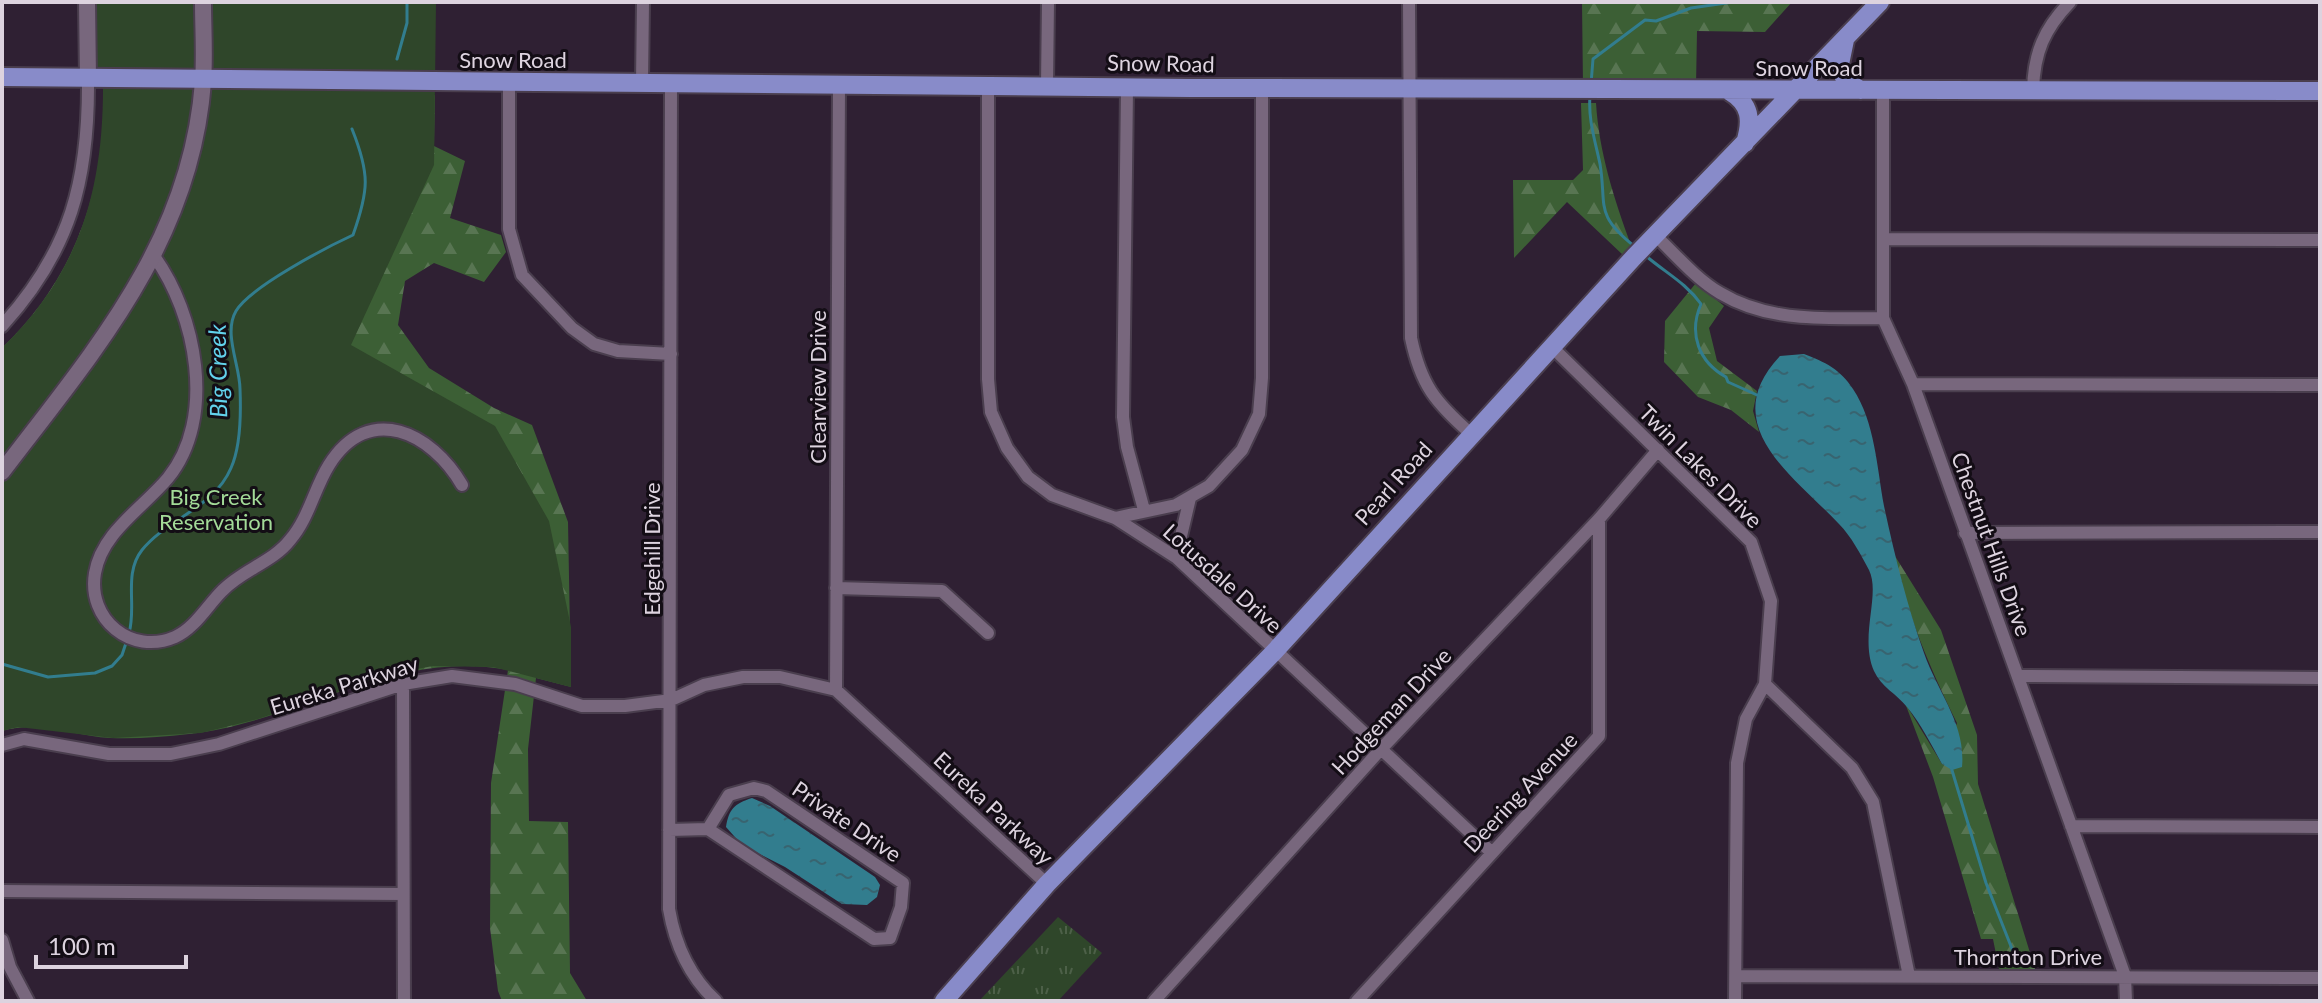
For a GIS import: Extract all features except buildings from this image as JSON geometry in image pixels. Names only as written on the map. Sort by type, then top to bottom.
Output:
[{"type":"main road","name":"Pearl Road","points":[[944,1000],[1047,884],[1275,651],[1470,433],[1553,348],[1644,247],[1880,2]]},
{"type":"main road","points":[[1845,40],[1839,69],[1848,83],[1861,90]]},
{"type":"main road","name":"Snow Road","points":[[2,77],[1411,91],[2320,91]]},
{"type":"main road","points":[[1729,91],[1745,103],[1750,116],[1745,145]]},
{"type":"street","points":[[2,326],[43,277],[72,212],[86,155],[87,2]]},
{"type":"street","points":[[2,472],[90,359],[129,303],[154,256],[189,157],[203,81],[203,2]]},
{"type":"street","points":[[642,83],[643,2]]},
{"type":"street","points":[[1047,85],[1048,2]]},
{"type":"street","points":[[1409,2],[1411,338],[1417,368],[1434,400],[1470,433]]},
{"type":"street","points":[[2033,90],[2039,45],[2050,24],[2070,2]]},
{"type":"street","points":[[509,83],[509,229],[522,275],[572,328],[594,344],[618,351],[671,354]]},
{"type":"street","name":"Edgehill Drive","points":[[671,83],[669,909],[674,936],[686,963],[716,1001]]},
{"type":"street","name":"Clearview Drive","points":[[836,690],[839,85]]},
{"type":"street","name":"Lotusdale Drive","points":[[988,85],[988,379],[991,412],[1007,448],[1028,477],[1052,495],[1115,518],[1176,557],[1490,851]]},
{"type":"street","points":[[1127,88],[1123,417],[1127,447],[1144,510]]},
{"type":"street","points":[[1115,518],[1176,505],[1209,486],[1242,450],[1259,414],[1262,378],[1262,88]]},
{"type":"street","name":"Chestnut Hills Drive","points":[[1883,90],[1883,318],[1913,384],[2019,676],[2125,976],[2126,1001]]},
{"type":"street","points":[[1883,239],[2320,240]]},
{"type":"street","points":[[1644,247],[1718,292],[1751,308],[1797,318],[1883,318]]},
{"type":"street","points":[[154,256],[172,284],[189,333],[194,406],[185,450],[170,476],[117,530],[100,555],[94,576],[96,598],[101,614],[118,633],[152,642],[184,632],[234,579],[286,545],[305,518],[330,462],[354,440],[382,430],[411,433],[437,450],[462,485]]},
{"type":"street","name":"Twin Lakes Drive","points":[[1553,348],[1751,542],[1771,601],[1765,684]]},
{"type":"street","points":[[1913,384],[2320,385]]},
{"type":"street","name":"Hodgeman Drive","points":[[1154,1001],[1381,749],[1599,519],[1658,450]]},
{"type":"street","points":[[1176,557],[1190,498]]},
{"type":"street","name":"Deering Avenue","points":[[1357,1001],[1490,851],[1599,736],[1599,519]]},
{"type":"street","points":[[1965,533],[2320,532]]},
{"type":"street","points":[[836,588],[942,591],[988,633]]},
{"type":"street","name":"Eureka Parkway","points":[[3,744],[24,739],[109,754],[171,754],[248,735],[403,684],[452,676],[490,679],[582,706],[625,706],[671,700],[704,685],[743,677],[780,677],[836,690],[1047,884]]},
{"type":"street","points":[[2019,676],[2320,678]]},
{"type":"street","points":[[403,684],[404,1001]]},
{"type":"street","points":[[1735,1001],[1737,763],[1746,719],[1765,684],[1852,768],[1873,802],[1909,976]]},
{"type":"street","name":"Private Drive","points":[[754,788],[766,791],[903,883],[901,907],[890,938],[874,939],[708,829],[729,795],[754,788]]},
{"type":"street","points":[[2071,826],[2320,827]]},
{"type":"street","points":[[669,830],[708,829]]},
{"type":"street","points":[[2,891],[403,894]]},
{"type":"street","points":[[2,940],[10,967],[28,1001]]},
{"type":"street","name":"Thornton Drive","points":[[1736,976],[2320,978]]},
{"type":"green space","name":"Big Creek Reservation","points":[[88,2],[436,2],[434,165],[351,345],[495,426],[549,521],[571,627],[571,687],[493,667],[433,666],[390,674],[258,719],[201,733],[113,738],[18,727],[2,731],[2,348],[29,319],[69,258],[92,192],[99,156],[103,80],[89,79]]},
{"type":"green space","points":[[1582,2],[1792,2],[1765,32],[1697,31],[1696,85],[1583,85]]},
{"type":"green space","name":"Big Creek Reservation","points":[[435,95],[434,146],[465,161],[450,218],[501,235],[506,252],[484,282],[434,263],[405,281],[398,325],[429,368],[494,408],[532,425],[568,522],[571,687],[536,678],[528,749],[529,821],[568,822],[570,973],[587,1001],[502,1001],[498,991],[490,928],[491,783],[508,670],[466,666],[426,669],[386,677],[269,716],[189,734],[120,738],[28,727],[2,731],[2,348],[44,299],[75,245],[95,185],[103,121]]},
{"type":"green space","points":[[1581,103],[1596,103],[1608,175],[1631,245],[1623,255],[1567,202],[1514,258],[1513,180],[1573,180],[1583,170]]},
{"type":"green space","points":[[1696,283],[1724,306],[1709,328],[1717,361],[1757,391],[1753,411],[1759,432],[1731,410],[1698,397],[1664,362],[1665,321]]},
{"type":"green space","points":[[1895,556],[1941,630],[1977,735],[1978,784],[2035,969],[1999,969],[1993,939],[1981,939],[1933,777],[1905,703],[1942,764],[1957,723],[1920,641]]},
{"type":"green space","points":[[1058,917],[1102,953],[1058,1001],[979,1001]]},
{"type":"water","points":[[1804,354],[1825,363],[1843,376],[1866,416],[1902,581],[1924,653],[1960,737],[1962,767],[1952,770],[1942,764],[1912,714],[1877,677],[1870,658],[1873,591],[1869,570],[1843,529],[1783,468],[1758,427],[1755,405],[1762,381],[1780,356]]},
{"type":"water","points":[[752,798],[770,806],[875,877],[880,885],[877,897],[867,905],[842,904],[785,867],[742,845],[726,827],[727,821],[733,808]]},
{"type":"waterway","name":"Big Creek","points":[[397,59],[407,23],[407,2]]},
{"type":"waterway","points":[[1591,84],[1593,59],[1645,20],[1656,21],[1691,8],[1733,2]]},
{"type":"waterway","points":[[1758,2],[1767,2]]},
{"type":"waterway","points":[[1590,95],[1591,121],[1605,209],[1613,226],[1634,246]]},
{"type":"waterway","name":"Big Creek","points":[[129,633],[136,559],[164,529],[214,493],[234,459],[239,440],[240,408],[231,329],[236,311],[272,280],[353,235],[365,182],[362,158],[352,129]]},
{"type":"waterway","points":[[1646,256],[1682,284],[1701,304],[1696,336],[1698,346],[1709,363],[1728,382],[1757,395]]},
{"type":"waterway","name":"Big Creek","points":[[2,664],[48,677],[95,673],[112,666],[122,655],[127,640]]},
{"type":"waterway","points":[[1951,767],[1986,883],[2018,964]]}]
